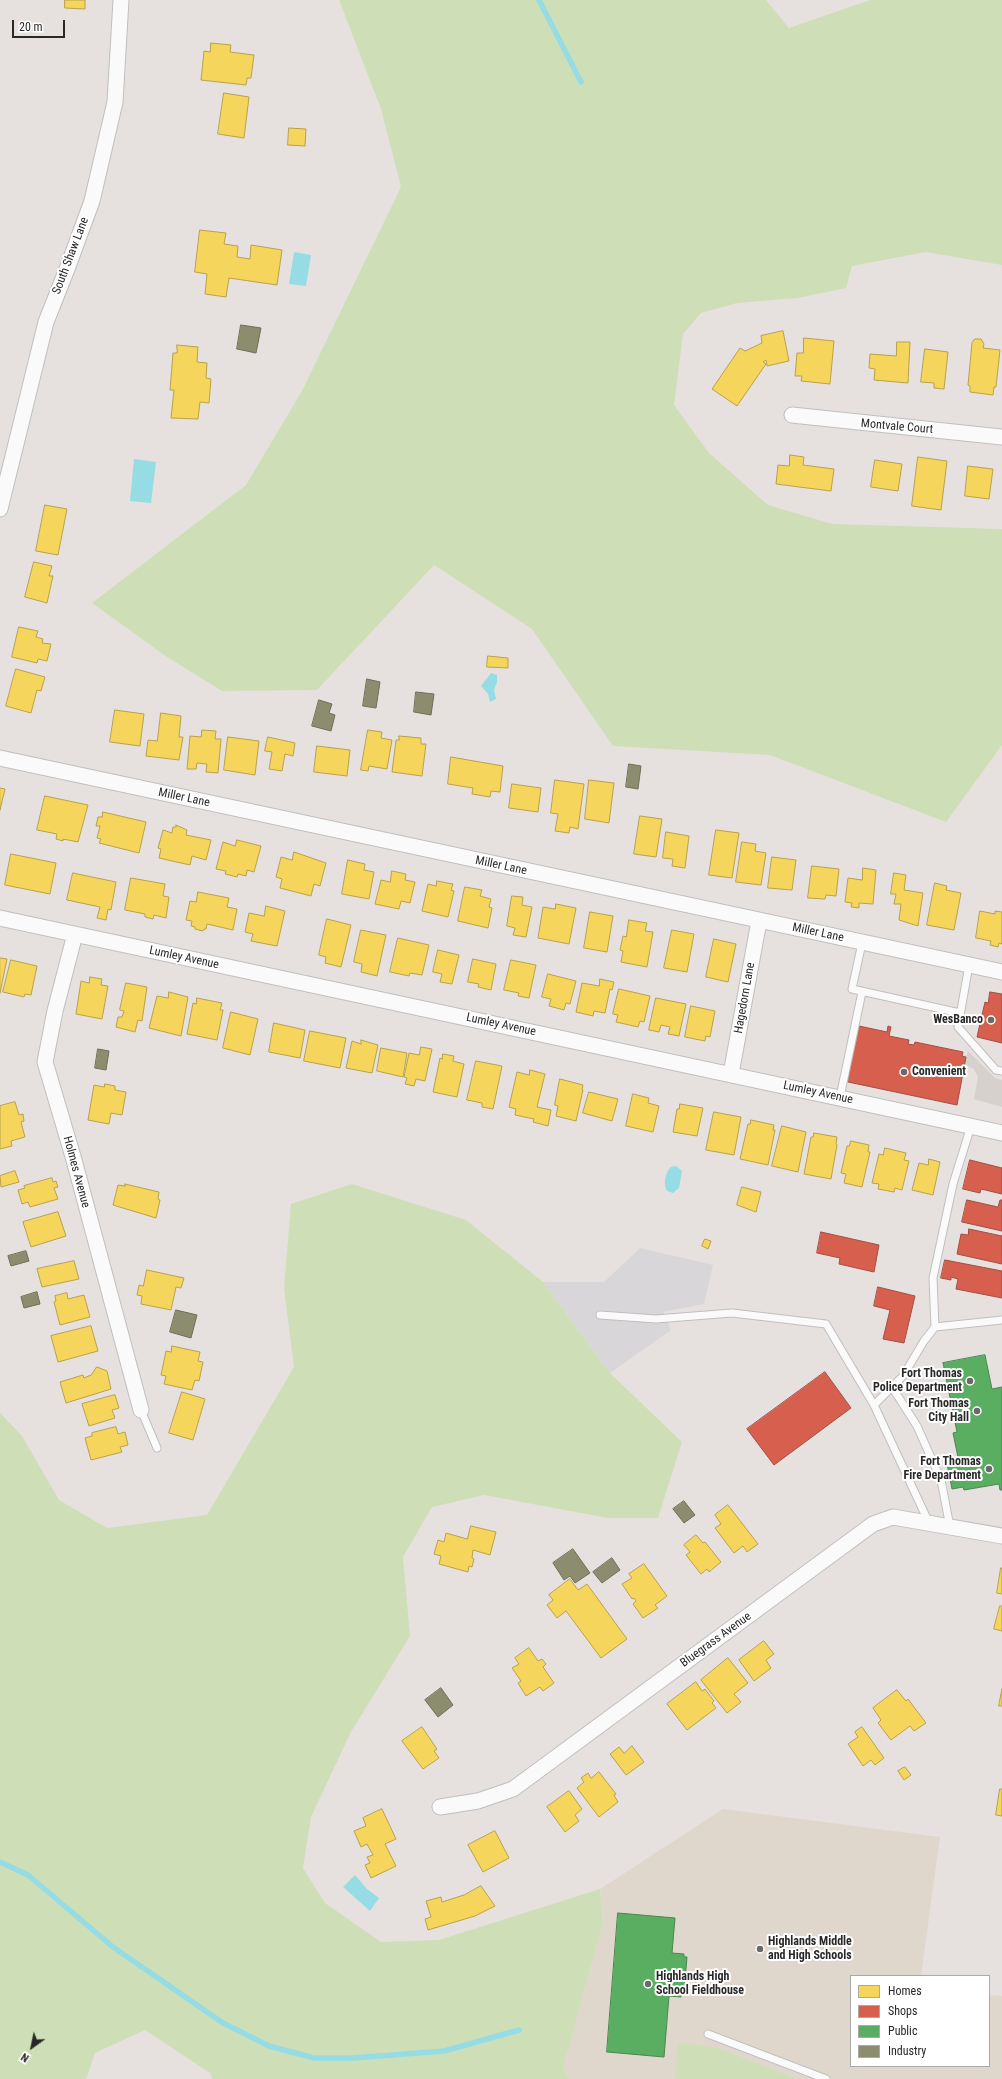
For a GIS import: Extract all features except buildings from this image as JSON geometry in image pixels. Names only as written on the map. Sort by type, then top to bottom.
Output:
[{"type":"street","name":"South Shaw Lane","points":[[0,509],[46,322],[92,201],[114,102],[121,0]]},
{"type":"street","name":"Montvale Court","points":[[792,415],[1002,437]]},
{"type":"street","name":"Miller Lane","points":[[0,758],[1002,972]]},
{"type":"street","name":"Lumley Avenue","points":[[0,918],[840,1097],[1002,1133]]},
{"type":"street","name":"Hagedorn Lane","points":[[731,1074],[759,921]]},
{"type":"street","name":"Holmes Avenue","points":[[75,934],[54,1012],[45,1062],[74,1160],[140,1410]]},
{"type":"street","name":"Bluegrass Avenue","points":[[440,1807],[478,1801],[513,1789],[872,1524],[892,1516],[1002,1536]]},
{"type":"lane","points":[[862,942],[852,989],[960,1013]]},
{"type":"lane","points":[[969,965],[958,1027],[996,1070],[1002,1071]]},
{"type":"lane","points":[[840,1097],[862,992]]},
{"type":"lane","points":[[874,1404],[903,1376],[924,1341],[935,1327],[933,1278],[953,1184],[971,1126]]},
{"type":"lane","points":[[600,1315],[656,1319],[732,1313],[826,1324],[874,1404],[929,1523]]},
{"type":"lane","points":[[935,1327],[1002,1320]]},
{"type":"lane","points":[[892,1387],[917,1426],[941,1480],[950,1526]]},
{"type":"lane","points":[[140,1410],[157,1448]]},
{"type":"lane","points":[[708,2034],[826,2079]]},
{"type":"shaded area","points":[[968,1051],[995,1078],[1002,1080],[1002,1107],[974,1099],[978,1077],[974,1069],[964,1064]]},
{"type":"shaded area","points":[[640,1248],[713,1265],[704,1304],[663,1312],[671,1330],[610,1373],[543,1282],[604,1282]]},
{"type":"shaded area","name":"Highlands Middle and High Schools","points":[[723,1809],[940,1837],[921,1975],[850,1975],[850,2067],[990,2067],[990,1995],[1002,1996],[1002,2079],[569,2079],[563,2068],[603,1923],[600,1889]]},
{"type":"green space","points":[[339,0],[766,0],[789,28],[870,0],[1002,0],[1002,265],[926,252],[852,266],[846,288],[798,298],[737,303],[701,313],[683,334],[674,405],[709,453],[768,505],[832,524],[1002,529],[1002,745],[946,822],[770,755],[613,746],[532,629],[434,565],[317,690],[222,691],[164,655],[92,603],[246,485],[302,391],[401,187],[381,109]]},
{"type":"green space","points":[[352,1184],[466,1220],[543,1282],[610,1373],[682,1442],[658,1518],[608,1518],[484,1495],[432,1507],[403,1557],[410,1636],[351,1732],[311,1817],[303,1868],[325,1903],[381,1942],[439,1940],[600,1889],[603,1923],[563,2068],[569,2079],[212,2079],[210,2073],[145,2030],[95,2053],[86,2079],[0,2079],[0,1413],[22,1436],[59,1500],[107,1528],[207,1515],[294,1367],[284,1288],[291,1204]]},
{"type":"green space","points":[[681,2043],[723,2050],[797,2079],[675,2079],[677,2044]]},
{"type":"water","points":[[294,252],[311,255],[306,286],[289,284]]},
{"type":"water","points":[[134,459],[156,462],[151,503],[130,501]]},
{"type":"water","points":[[491,673],[497,675],[497,682],[494,690],[496,699],[490,702],[488,694],[481,686]]},
{"type":"water","points":[[676,1166],[682,1171],[679,1188],[673,1193],[667,1191],[665,1179],[667,1172],[671,1167]]},
{"type":"water","points":[[355,1875],[367,1889],[379,1898],[370,1911],[343,1887]]},
{"type":"waterway","points":[[539,0],[581,82]]},
{"type":"waterway","points":[[0,1862],[28,1875],[113,1947],[223,2023],[269,2046],[314,2058],[353,2058],[444,2051],[519,2030]]},
{"type":"place","name":"WesBanco","points":[[991,1020]]},
{"type":"place","name":"Convenient","points":[[904,1072]]},
{"type":"place","name":"Fort Thomas Police Department","points":[[970,1381]]},
{"type":"place","name":"Fort Thomas City Hall","points":[[977,1411]]},
{"type":"place","name":"Fort Thomas Fire Department","points":[[989,1469]]},
{"type":"place","name":"Highlands Middle and High Schools","points":[[760,1949]]},
{"type":"place","name":"Highlands High School Fieldhouse","points":[[648,1984]]}]
